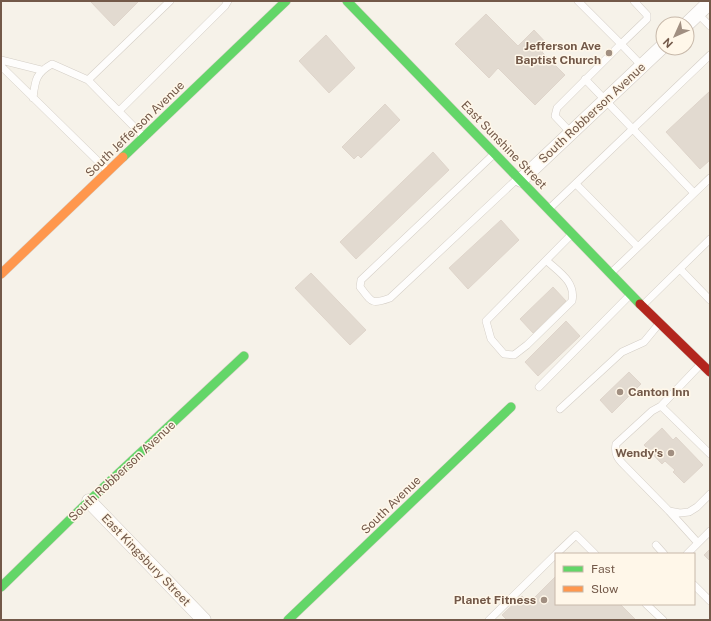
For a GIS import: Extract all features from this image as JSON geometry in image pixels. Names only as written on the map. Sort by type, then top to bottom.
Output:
[{"type":"main road","name":"South Jefferson Avenue","points":[[1,274],[286,1]]},
{"type":"main road","name":"East Sunshine Street","points":[[347,1],[642,306],[710,372]]},
{"type":"main road","name":"South Robberson Avenue","points":[[1,587],[89,501],[244,356]]},
{"type":"main road","name":"South Avenue","points":[[288,620],[511,407]]},
{"type":"street","points":[[695,17],[710,2]]},
{"type":"street","name":"South Robberson Avenue","points":[[520,179],[655,54]]},
{"type":"street","name":"East Kingsbury Street","points":[[89,501],[204,620]]},
{"type":"lane","points":[[88,80],[170,1]]},
{"type":"lane","points":[[119,112],[225,6],[228,1]]},
{"type":"lane","points":[[578,1],[642,66]]},
{"type":"lane","points":[[571,133],[555,116],[555,113],[586,79],[647,19],[647,15],[634,1]]},
{"type":"lane","points":[[698,14],[710,26]]},
{"type":"lane","points":[[549,209],[710,55]]},
{"type":"lane","points":[[1,60],[41,70]]},
{"type":"lane","points":[[33,98],[34,84],[41,70],[52,64],[88,80],[144,137]]},
{"type":"lane","points":[[1,66],[109,172]]},
{"type":"lane","points":[[586,79],[694,193]]},
{"type":"lane","points":[[495,153],[361,280],[360,287],[371,301],[378,302],[390,298],[520,179]]},
{"type":"lane","points":[[610,273],[710,178]]},
{"type":"lane","points":[[576,184],[638,247]]},
{"type":"lane","points":[[547,261],[567,279],[574,292],[572,301],[527,345],[514,355],[504,354],[491,339],[486,321],[547,261],[572,234]]},
{"type":"lane","points":[[642,306],[710,239]]},
{"type":"lane","points":[[680,269],[710,300]]},
{"type":"lane","points":[[539,387],[631,294]]},
{"type":"lane","points":[[560,408],[622,352],[644,342],[660,323]]},
{"type":"lane","points":[[698,543],[670,511],[621,462],[614,450],[616,444],[652,411],[661,406],[702,363]]},
{"type":"lane","points":[[661,406],[710,454]]},
{"type":"lane","points":[[670,511],[680,513],[689,512],[697,507],[710,494]]},
{"type":"lane","points":[[688,553],[710,531]]},
{"type":"lane","points":[[557,553],[576,535],[594,553]]},
{"type":"lane","points":[[656,545],[663,553]]},
{"type":"lane","points":[[489,620],[555,555]]},
{"type":"lane","points":[[695,586],[710,602]]},
{"type":"lane","points":[[647,605],[663,620]]},
{"type":"building","points":[[90,1],[139,1],[114,26]]},
{"type":"building","points":[[486,14],[518,46],[534,30],[549,46],[542,52],[565,75],[535,105],[498,68],[489,78],[455,44]]},
{"type":"building","points":[[326,35],[355,68],[329,93],[299,61]]},
{"type":"building","points":[[710,91],[710,160],[700,169],[666,132]]},
{"type":"building","points":[[385,104],[400,120],[361,158],[358,155],[354,159],[342,147]]},
{"type":"building","points":[[433,152],[449,170],[356,259],[340,242]]},
{"type":"building","points":[[501,220],[519,240],[468,289],[449,268]]},
{"type":"building","points":[[311,273],[366,330],[350,345],[295,288]]},
{"type":"building","points":[[553,287],[566,301],[533,333],[520,319]]},
{"type":"building","points":[[566,321],[580,336],[538,376],[525,362]]},
{"type":"building","name":"Canton Inn","points":[[629,372],[641,384],[612,413],[600,400]]},
{"type":"building","name":"Wendy's","points":[[662,428],[673,440],[676,437],[703,465],[684,483],[673,472],[675,470],[665,461],[662,464],[644,445]]},
{"type":"building","points":[[710,549],[710,561],[704,555]]},
{"type":"building","name":"Planet Fitness","points":[[555,577],[555,605],[621,605],[636,620],[507,620],[502,615],[522,596],[529,603]]},
{"type":"traffic: fast","points":[[123,157],[286,1]]},
{"type":"traffic: fast","points":[[347,1],[640,304]]},
{"type":"traffic: fast","points":[[1,587],[89,501],[244,356]]},
{"type":"traffic: fast","points":[[288,620],[511,407]]},
{"type":"traffic: slow","points":[[1,274],[123,157]]},
{"type":"traffic: jam","points":[[640,304],[710,372]]},
{"type":"place","name":"Jefferson Ave Baptist Church","points":[[609,53]]},
{"type":"place","name":"Canton Inn","points":[[620,392]]},
{"type":"place","name":"Wendy's","points":[[671,453]]},
{"type":"place","name":"Planet Fitness","points":[[544,600]]}]
